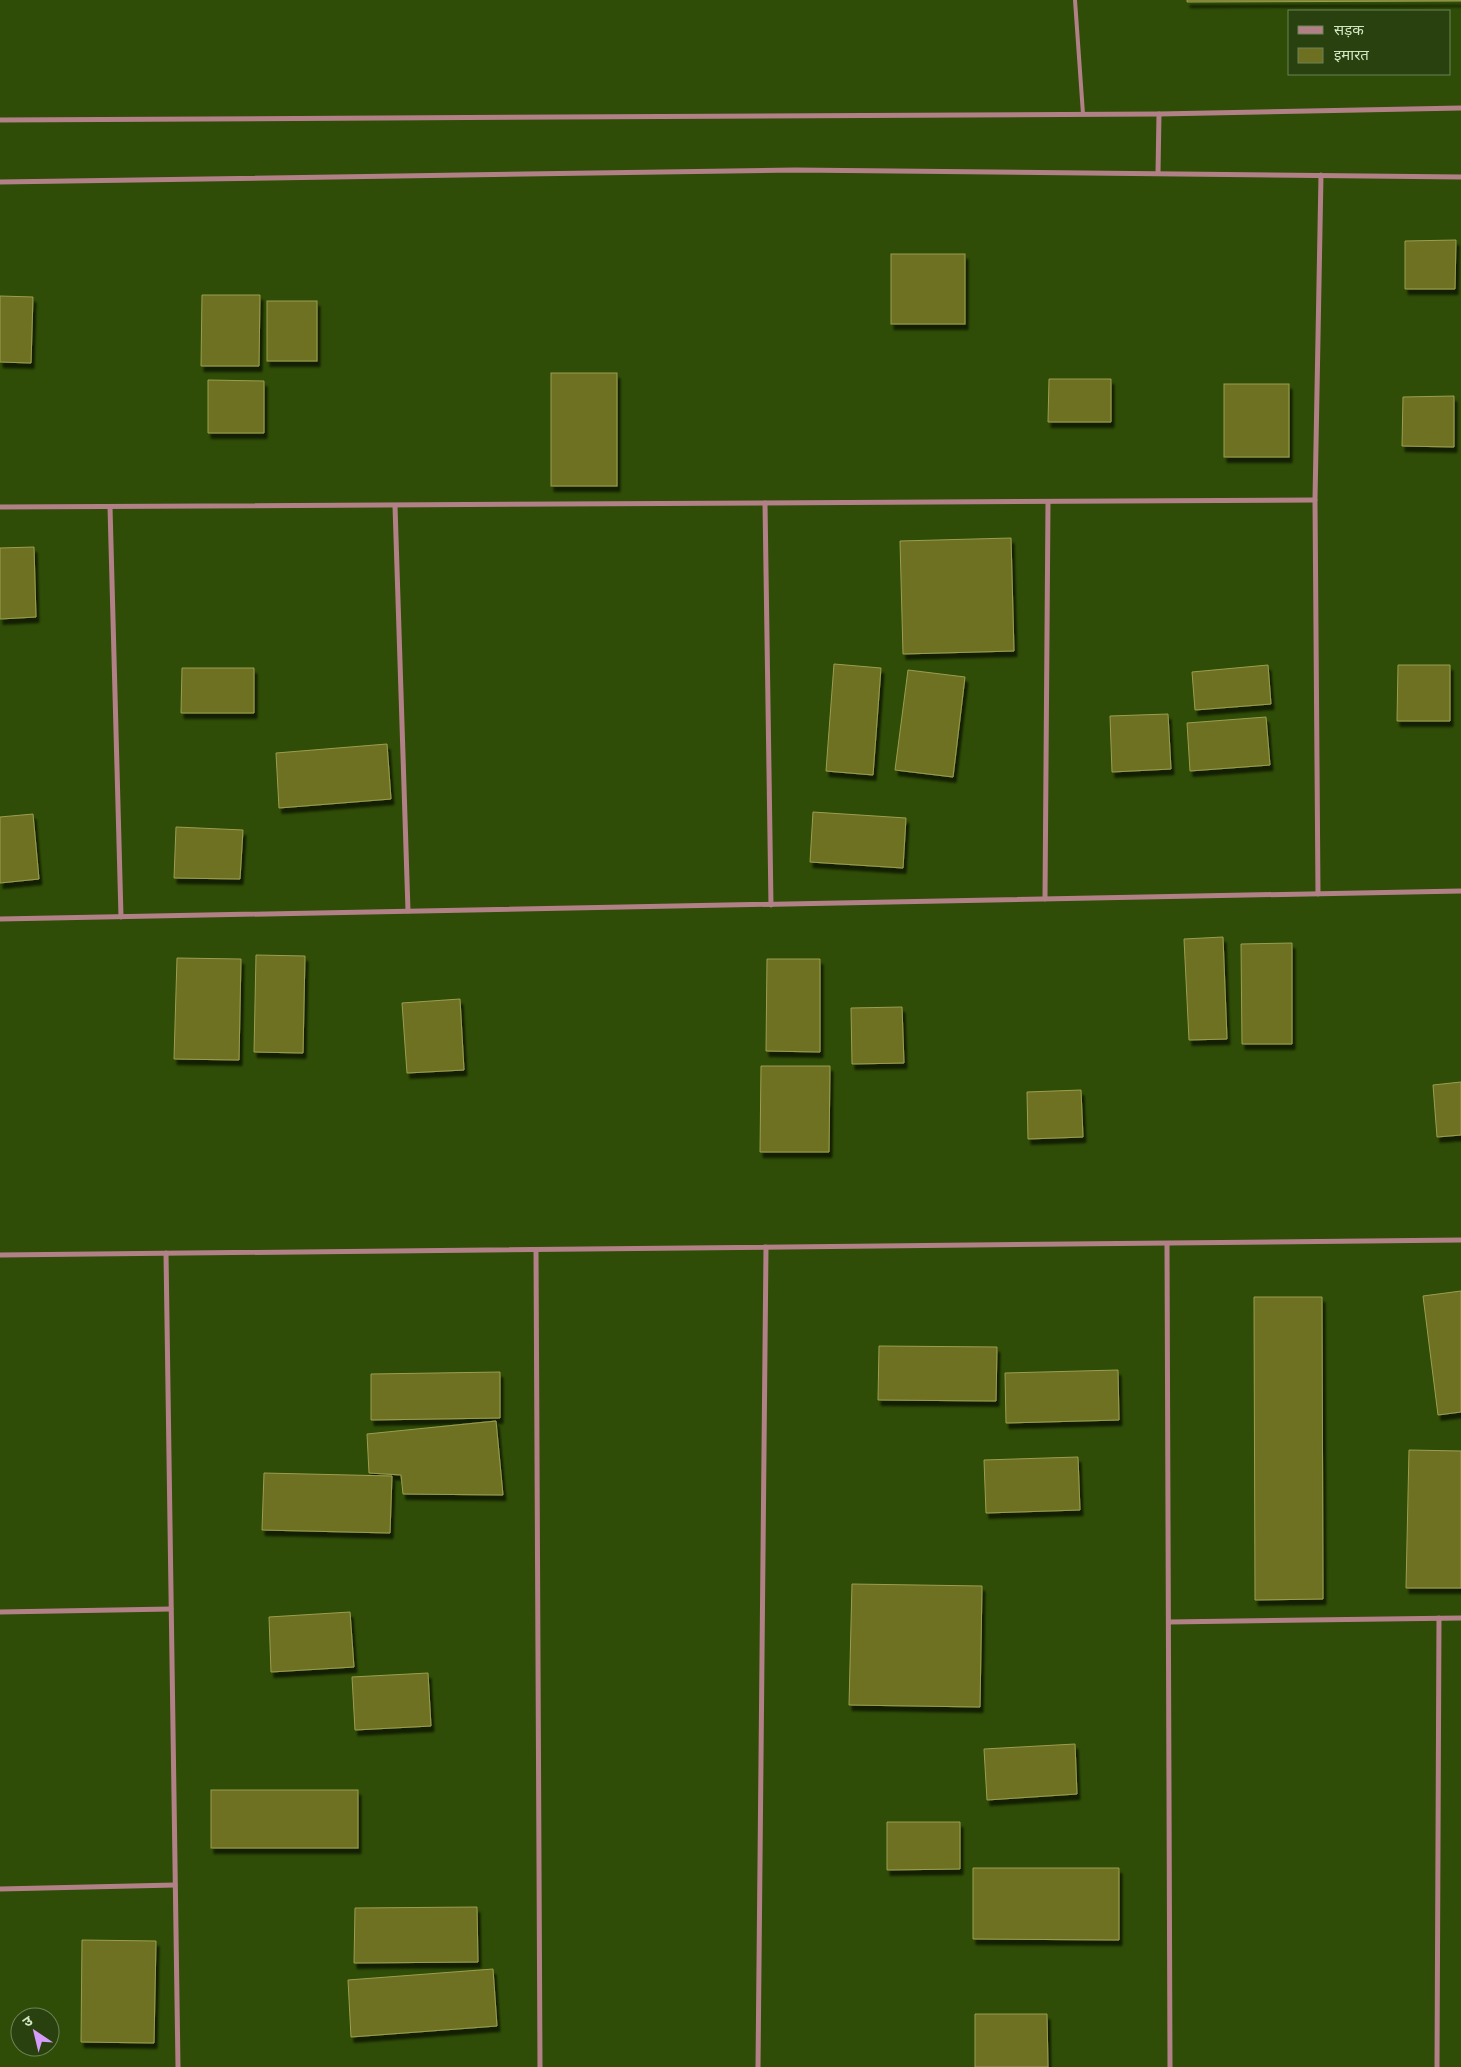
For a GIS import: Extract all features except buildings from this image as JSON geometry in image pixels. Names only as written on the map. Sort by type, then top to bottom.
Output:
[{"type":"street","points":[[0,120],[1159,114],[1461,108]]},
{"type":"street","points":[[1158,173],[1159,114]]},
{"type":"street","points":[[0,182],[795,170],[1461,177]]},
{"type":"street","points":[[1318,894],[1315,500],[1321,175]]},
{"type":"street","points":[[0,507],[1315,500]]},
{"type":"street","points":[[1045,899],[1048,502]]},
{"type":"street","points":[[765,503],[771,905]]},
{"type":"street","points":[[395,506],[408,911]]},
{"type":"street","points":[[110,507],[121,917]]},
{"type":"street","points":[[0,919],[1461,891]]},
{"type":"street","points":[[0,1255],[1461,1240]]},
{"type":"street","points":[[1167,1244],[1170,2067]]},
{"type":"street","points":[[758,2067],[766,1247]]},
{"type":"street","points":[[536,1250],[540,2067]]},
{"type":"street","points":[[166,1253],[178,2067]]},
{"type":"street","points":[[0,1612],[171,1609]]},
{"type":"street","points":[[1437,2067],[1439,1618]]},
{"type":"street","points":[[1169,1622],[1461,1618]]},
{"type":"street","points":[[0,1889],[175,1885]]},
{"type":"lane","points":[[1075,0],[1083,114]]}]
